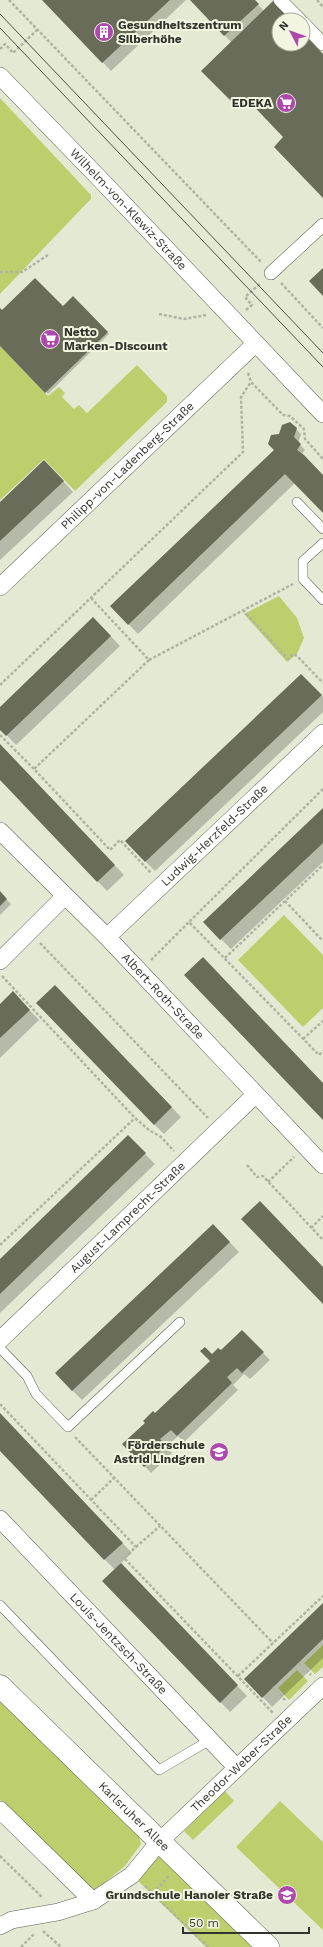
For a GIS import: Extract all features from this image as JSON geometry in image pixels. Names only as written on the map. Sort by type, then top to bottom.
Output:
[{"type":"street","points":[[280,0],[292,12]]},
{"type":"street","points":[[311,31],[323,44]]},
{"type":"street","name":"Wilhelm-von-Klewiz-Straße","points":[[0,76],[100,178],[255,344],[323,414]]},
{"type":"street","points":[[271,273],[323,225]]},
{"type":"street","name":"Philipp-von-Ladenberg-Straße","points":[[0,587],[255,344]]},
{"type":"street","name":"Ludwig-Herzfeld-Straße","points":[[107,938],[323,732]]},
{"type":"street","name":"Albert-Roth-Straße","points":[[0,831],[107,938],[323,1165]]},
{"type":"street","points":[[0,968],[30,932],[65,896]]},
{"type":"street","name":"August-Lamprecht-Straße","points":[[0,1340],[255,1095]]},
{"type":"street","name":"Louis-Jentzsch-Straße","points":[[0,1519],[237,1768]]},
{"type":"street","name":"Karlsruher Allee","points":[[0,1686],[268,1947]]},
{"type":"street","name":"Theodor-Weber-Straße","points":[[0,1926],[12,1920],[58,1912],[94,1901],[132,1875],[160,1841],[323,1686]]},
{"type":"street","points":[[0,1810],[94,1901]]},
{"type":"lane","points":[[297,502],[323,529]]},
{"type":"lane","points":[[323,543],[302,561],[303,579],[323,600]]},
{"type":"lane","points":[[0,1348],[27,1376],[36,1394],[68,1427],[180,1322]]},
{"type":"lane","points":[[0,1605],[159,1770],[210,1740]]},
{"type":"path","points":[[8,0],[323,328]]},
{"type":"path","points":[[317,0],[323,6]]},
{"type":"path","points":[[0,49],[5,44],[13,53],[37,30]]},
{"type":"path","points":[[1,272],[22,272],[48,255]]},
{"type":"path","points":[[234,321],[252,305],[245,298],[271,273]]},
{"type":"path","points":[[159,314],[184,319],[211,314]]},
{"type":"path","points":[[239,360],[247,369],[251,382],[283,415],[290,416],[304,429],[305,439],[323,459]]},
{"type":"path","points":[[0,685],[243,452],[241,397],[251,382]]},
{"type":"path","points":[[34,769],[149,660],[303,579]]},
{"type":"path","points":[[91,598],[149,660]]},
{"type":"path","points":[[243,610],[288,659],[293,654],[297,656],[323,683]]},
{"type":"path","points":[[0,735],[110,850],[120,840],[162,885]]},
{"type":"path","points":[[146,964],[323,789]]},
{"type":"path","points":[[225,958],[323,865]]},
{"type":"path","points":[[285,901],[323,941]]},
{"type":"path","points":[[189,922],[319,1055],[323,1052]]},
{"type":"path","points":[[30,932],[210,1121]]},
{"type":"path","points":[[0,968],[136,1118],[149,1130],[161,1137],[176,1154]]},
{"type":"path","points":[[303,1039],[323,1021]]},
{"type":"path","points":[[0,1246],[136,1118]]},
{"type":"path","points":[[268,1182],[305,1147]]},
{"type":"path","points":[[246,1165],[257,1176],[263,1176],[323,1240]]},
{"type":"path","points":[[312,1228],[323,1216]]},
{"type":"path","points":[[0,1404],[136,1547]]},
{"type":"path","points":[[68,1427],[72,1434],[273,1643]]},
{"type":"path","points":[[91,1500],[114,1478]]},
{"type":"path","points":[[160,1526],[124,1558],[276,1716]]},
{"type":"path","points":[[238,1676],[323,1596]]},
{"type":"path","points":[[299,1662],[305,1669]]},
{"type":"path","points":[[273,1687],[279,1694]]},
{"type":"path","points":[[0,1856],[58,1912]]},
{"type":"path","points":[[132,1875],[208,1947]]},
{"type":"path","points":[[40,1928],[61,1947]]},
{"type":"green space","points":[[0,98],[91,195],[91,199],[0,294]]},
{"type":"green space","points":[[0,346],[48,396],[59,387],[65,393],[62,397],[74,409],[79,405],[87,413],[137,365],[167,396],[167,402],[75,491],[44,459],[0,500]]},
{"type":"green space","points":[[279,596],[297,618],[304,638],[297,654],[287,662],[244,614]]},
{"type":"green space","points":[[284,915],[323,955],[323,1008],[303,1027],[238,960]]},
{"type":"green space","points":[[323,1645],[323,1667],[315,1674],[304,1663]]},
{"type":"green space","points":[[297,1670],[308,1681],[289,1700],[278,1688]]},
{"type":"green space","points":[[0,1697],[137,1830],[141,1844],[125,1866],[94,1891],[0,1800]]},
{"type":"green space","points":[[225,1791],[234,1801],[193,1840],[184,1831]]},
{"type":"green space","points":[[280,1801],[323,1842],[323,1930],[236,1847]]},
{"type":"green space","points":[[167,1849],[268,1947],[206,1947],[132,1875]]},
{"type":"building","name":"Gesundheitszentrum Silberhöhe","points":[[42,0],[170,0],[102,63]]},
{"type":"building","points":[[190,0],[255,0],[259,4],[224,36]]},
{"type":"building","name":"EDEKA","points":[[273,1],[283,12],[271,12],[271,52],[311,52],[311,41],[323,54],[323,198],[274,147],[283,137],[246,98],[237,107],[201,71]]},
{"type":"building","points":[[323,268],[323,296],[309,281]]},
{"type":"building","name":"Netto Marken-Discount","points":[[35,278],[63,306],[73,296],[108,332],[45,393],[0,346],[0,308],[2,310]]},
{"type":"building","points":[[290,422],[297,428],[294,437],[301,444],[297,450],[304,455],[323,475],[323,513],[285,474],[128,625],[110,606],[274,450],[268,444],[271,435],[279,434],[282,425]]},
{"type":"building","points":[[44,460],[64,481],[0,541],[0,502]]},
{"type":"building","points":[[93,617],[111,636],[6,736],[0,730],[0,707]]},
{"type":"building","points":[[301,674],[322,695],[145,862],[125,841]]},
{"type":"building","points":[[0,744],[115,865],[97,882],[0,780]]},
{"type":"building","points":[[323,808],[323,843],[220,940],[203,922]]},
{"type":"building","points":[[0,891],[7,899],[0,906]]},
{"type":"building","points":[[203,957],[323,1083],[323,1120],[184,975]]},
{"type":"building","points":[[55,985],[172,1107],[154,1125],[36,1003]]},
{"type":"building","points":[[13,991],[30,1010],[0,1038],[0,1004]]},
{"type":"building","points":[[128,1135],[146,1153],[0,1294],[0,1259]]},
{"type":"building","points":[[260,1201],[323,1267],[323,1304],[241,1219]]},
{"type":"building","points":[[213,1224],[230,1242],[72,1391],[55,1373]]},
{"type":"building","points":[[242,1330],[264,1352],[242,1373],[237,1368],[227,1377],[232,1383],[177,1436],[171,1430],[160,1439],[166,1446],[144,1467],[122,1444],[145,1423],[143,1421],[153,1411],[155,1413],[210,1361],[200,1351],[205,1347],[212,1354],[218,1348],[221,1350]]},
{"type":"building","points":[[0,1413],[123,1543],[104,1560],[0,1451]]},
{"type":"building","points":[[121,1563],[238,1685],[220,1703],[102,1581]]},
{"type":"building","points":[[323,1603],[323,1639],[262,1698],[244,1679]]},
{"type":"tram line","points":[[0,14],[323,353]]},
{"type":"tram line","points":[[0,28],[323,367]]},
{"type":"place","name":"Gesundheitszentrum Silberhöhe","points":[[104,32]]},
{"type":"place","name":"EDEKA","points":[[286,103]]},
{"type":"place","name":"Netto Marken-Discount","points":[[50,339]]},
{"type":"place","name":"Förderschule Astrid Lindgren","points":[[219,1452]]},
{"type":"place","name":"Grundschule Hanoier Straße","points":[[287,1895]]}]
